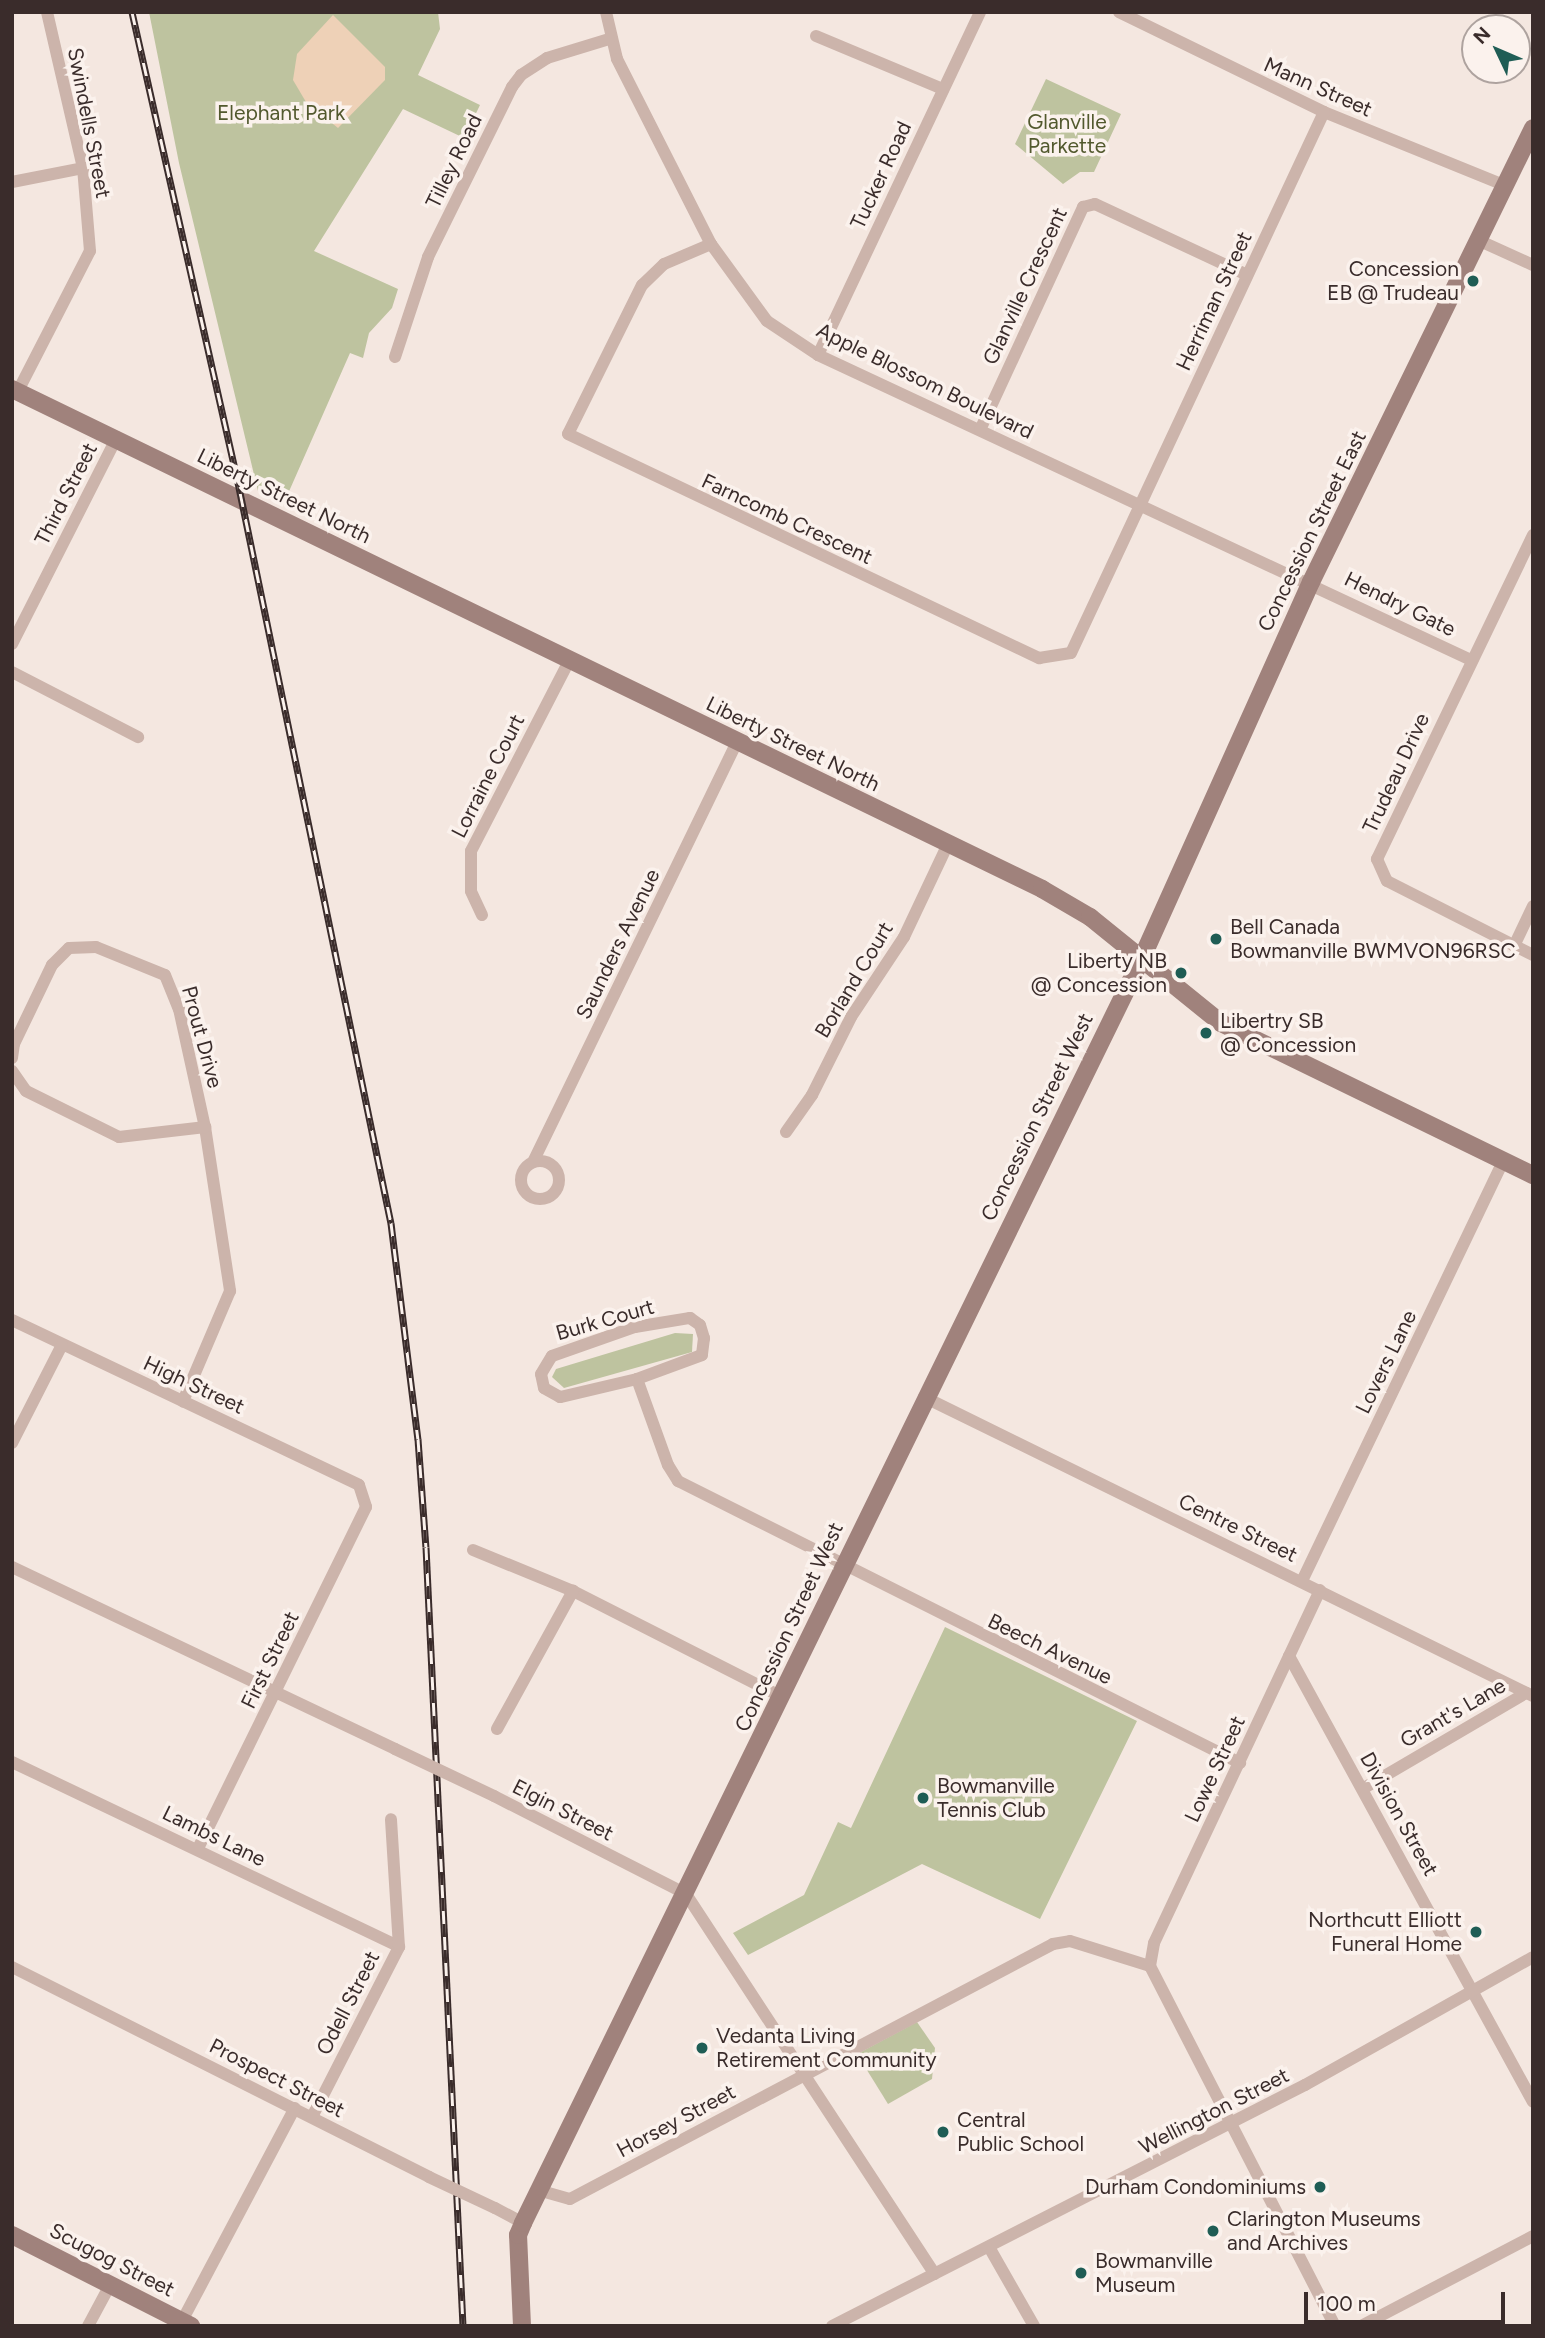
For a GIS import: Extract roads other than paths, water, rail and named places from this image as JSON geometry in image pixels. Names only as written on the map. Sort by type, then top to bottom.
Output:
[{"type":"street","name":"Swindells Street","points":[[15,390],[90,251],[83,168],[47,12]]},
{"type":"street","name":"Apple Blossom Boulevard","points":[[606,12],[609,39],[712,244],[767,321],[818,355],[1311,582]]},
{"type":"street","name":"Tucker Road","points":[[818,355],[980,12]]},
{"type":"street","name":"Mann Street","points":[[1119,12],[1324,113],[1506,186]]},
{"type":"street","points":[[816,36],[943,89]]},
{"type":"street","name":"Tilley Road","points":[[395,357],[428,257],[512,87],[521,75],[547,58],[609,39]]},
{"type":"street","name":"Herriman Street","points":[[1141,506],[1324,113]]},
{"type":"street","name":"Concession Street East","points":[[1142,958],[1311,582],[1533,128]]},
{"type":"street","points":[[12,182],[83,168]]},
{"type":"street","name":"Glanville Crescent","points":[[980,430],[1083,207],[1095,204],[1247,275]]},
{"type":"street","points":[[1480,241],[1533,265]]},
{"type":"street","name":"Farncomb Crescent","points":[[712,244],[664,264],[642,285],[568,434],[1039,658],[1071,653],[1141,506]]},
{"type":"street","name":"Liberty Street North","points":[[15,390],[117,437],[1042,889],[1090,917],[1221,1023],[1533,1175]]},
{"type":"street","name":"Third Street","points":[[12,644],[117,437]]},
{"type":"street","name":"Trudeau Drive","points":[[1533,535],[1377,859],[1387,881],[1533,955]]},
{"type":"street","name":"Hendry Gate","points":[[1311,582],[1471,660]]},
{"type":"street","name":"Lorraine Court","points":[[482,915],[468,873],[471,851],[570,659]]},
{"type":"street","points":[[12,672],[138,737]]},
{"type":"street","name":"Saunders Avenue","points":[[533,1162],[737,742]]},
{"type":"street","name":"Borland Court","points":[[786,1132],[812,1095],[851,1017],[904,937],[948,844]]},
{"type":"street","points":[[1514,946],[1533,906]]},
{"type":"street","name":"Prout Drive","points":[[12,1058],[14,1044],[52,965],[69,948],[96,947],[165,975],[179,1009],[205,1127],[230,1291],[183,1401]]},
{"type":"street","name":"Concession Street West","points":[[522,2326],[518,2235],[523,2223],[782,1697],[924,1397],[1142,958]]},
{"type":"street","points":[[12,1072],[26,1091],[120,1138],[205,1127]]},
{"type":"street","name":"Lovers Lane","points":[[1302,1581],[1504,1160]]},
{"type":"street","name":"Burk Court","points":[[690,1318],[700,1325],[702,1355],[637,1379],[560,1397],[544,1388],[541,1374],[552,1356],[635,1327],[690,1318]]},
{"type":"street","name":"High Street","points":[[12,1320],[359,1485]]},
{"type":"street","points":[[12,1443],[62,1345]]},
{"type":"street","points":[[637,1379],[668,1465],[678,1481],[844,1567]]},
{"type":"street","name":"Centre Street","points":[[924,1397],[1529,1694]]},
{"type":"street","name":"First Street","points":[[198,1849],[366,1507],[359,1485]]},
{"type":"street","points":[[473,1550],[573,1591],[782,1697]]},
{"type":"street","name":"Elgin Street","points":[[12,1567],[277,1690],[686,1894],[935,2274]]},
{"type":"street","name":"Beech Avenue","points":[[844,1567],[1240,1763]]},
{"type":"street","name":"Lowe Street","points":[[1150,1966],[1154,1943],[1320,1590]]},
{"type":"street","points":[[497,1729],[573,1591]]},
{"type":"street","name":"Division Street","points":[[1289,1656],[1364,1788],[1533,2102]]},
{"type":"street","name":"Grant's Lane","points":[[1364,1788],[1529,1694]]},
{"type":"street","name":"Lambs Lane","points":[[12,1762],[399,1947]]},
{"type":"street","name":"Odell Street","points":[[312,2117],[399,1947],[391,1819]]},
{"type":"street","name":"Horsey Street","points":[[538,2190],[570,2199],[1053,1944],[1070,1941],[1150,1966]]},
{"type":"street","name":"Wellington Street","points":[[831,2326],[1233,2123],[1533,1957]]},
{"type":"street","points":[[1150,1966],[1335,2326]]},
{"type":"street","name":"Prospect Street","points":[[12,1967],[523,2223]]},
{"type":"street","points":[[187,2323],[295,2108]]},
{"type":"street","name":"Scugog Street","points":[[12,2235],[187,2323]]},
{"type":"street","points":[[1361,2326],[1533,2236]]},
{"type":"street","points":[[989,2247],[1034,2326]]},
{"type":"street","points":[[88,2326],[110,2285]]},
{"type":"railway","points":[[132,12],[235,468],[391,1223],[418,1439],[426,1547],[463,2326]]},
{"type":"place","name":"Concession EB @ Trudeau","points":[[1473,281]]},
{"type":"place","name":"Bell Canada Bowmanville BWMVON96RSC","points":[[1216,939]]},
{"type":"place","name":"Liberty NB @ Concession","points":[[1181,973]]},
{"type":"place","name":"Libertry SB @ Concession","points":[[1206,1033]]},
{"type":"place","name":"Bowmanville Tennis Club","points":[[923,1798]]},
{"type":"place","name":"Northcutt Elliott Funeral Home","points":[[1476,1932]]},
{"type":"place","name":"Vedanta Living Retirement Community","points":[[702,2048]]},
{"type":"place","name":"Central Public School","points":[[943,2132]]},
{"type":"place","name":"Durham Condominiums","points":[[1320,2187]]},
{"type":"place","name":"Clarington Museums and Archives","points":[[1213,2231]]},
{"type":"place","name":"Bowmanville Museum","points":[[1081,2273]]},
{"type":"park label","name":"Elephant Park","points":[[281,113]]},
{"type":"park label","name":"Glanville Parkette","points":[[1067,134]]}]
